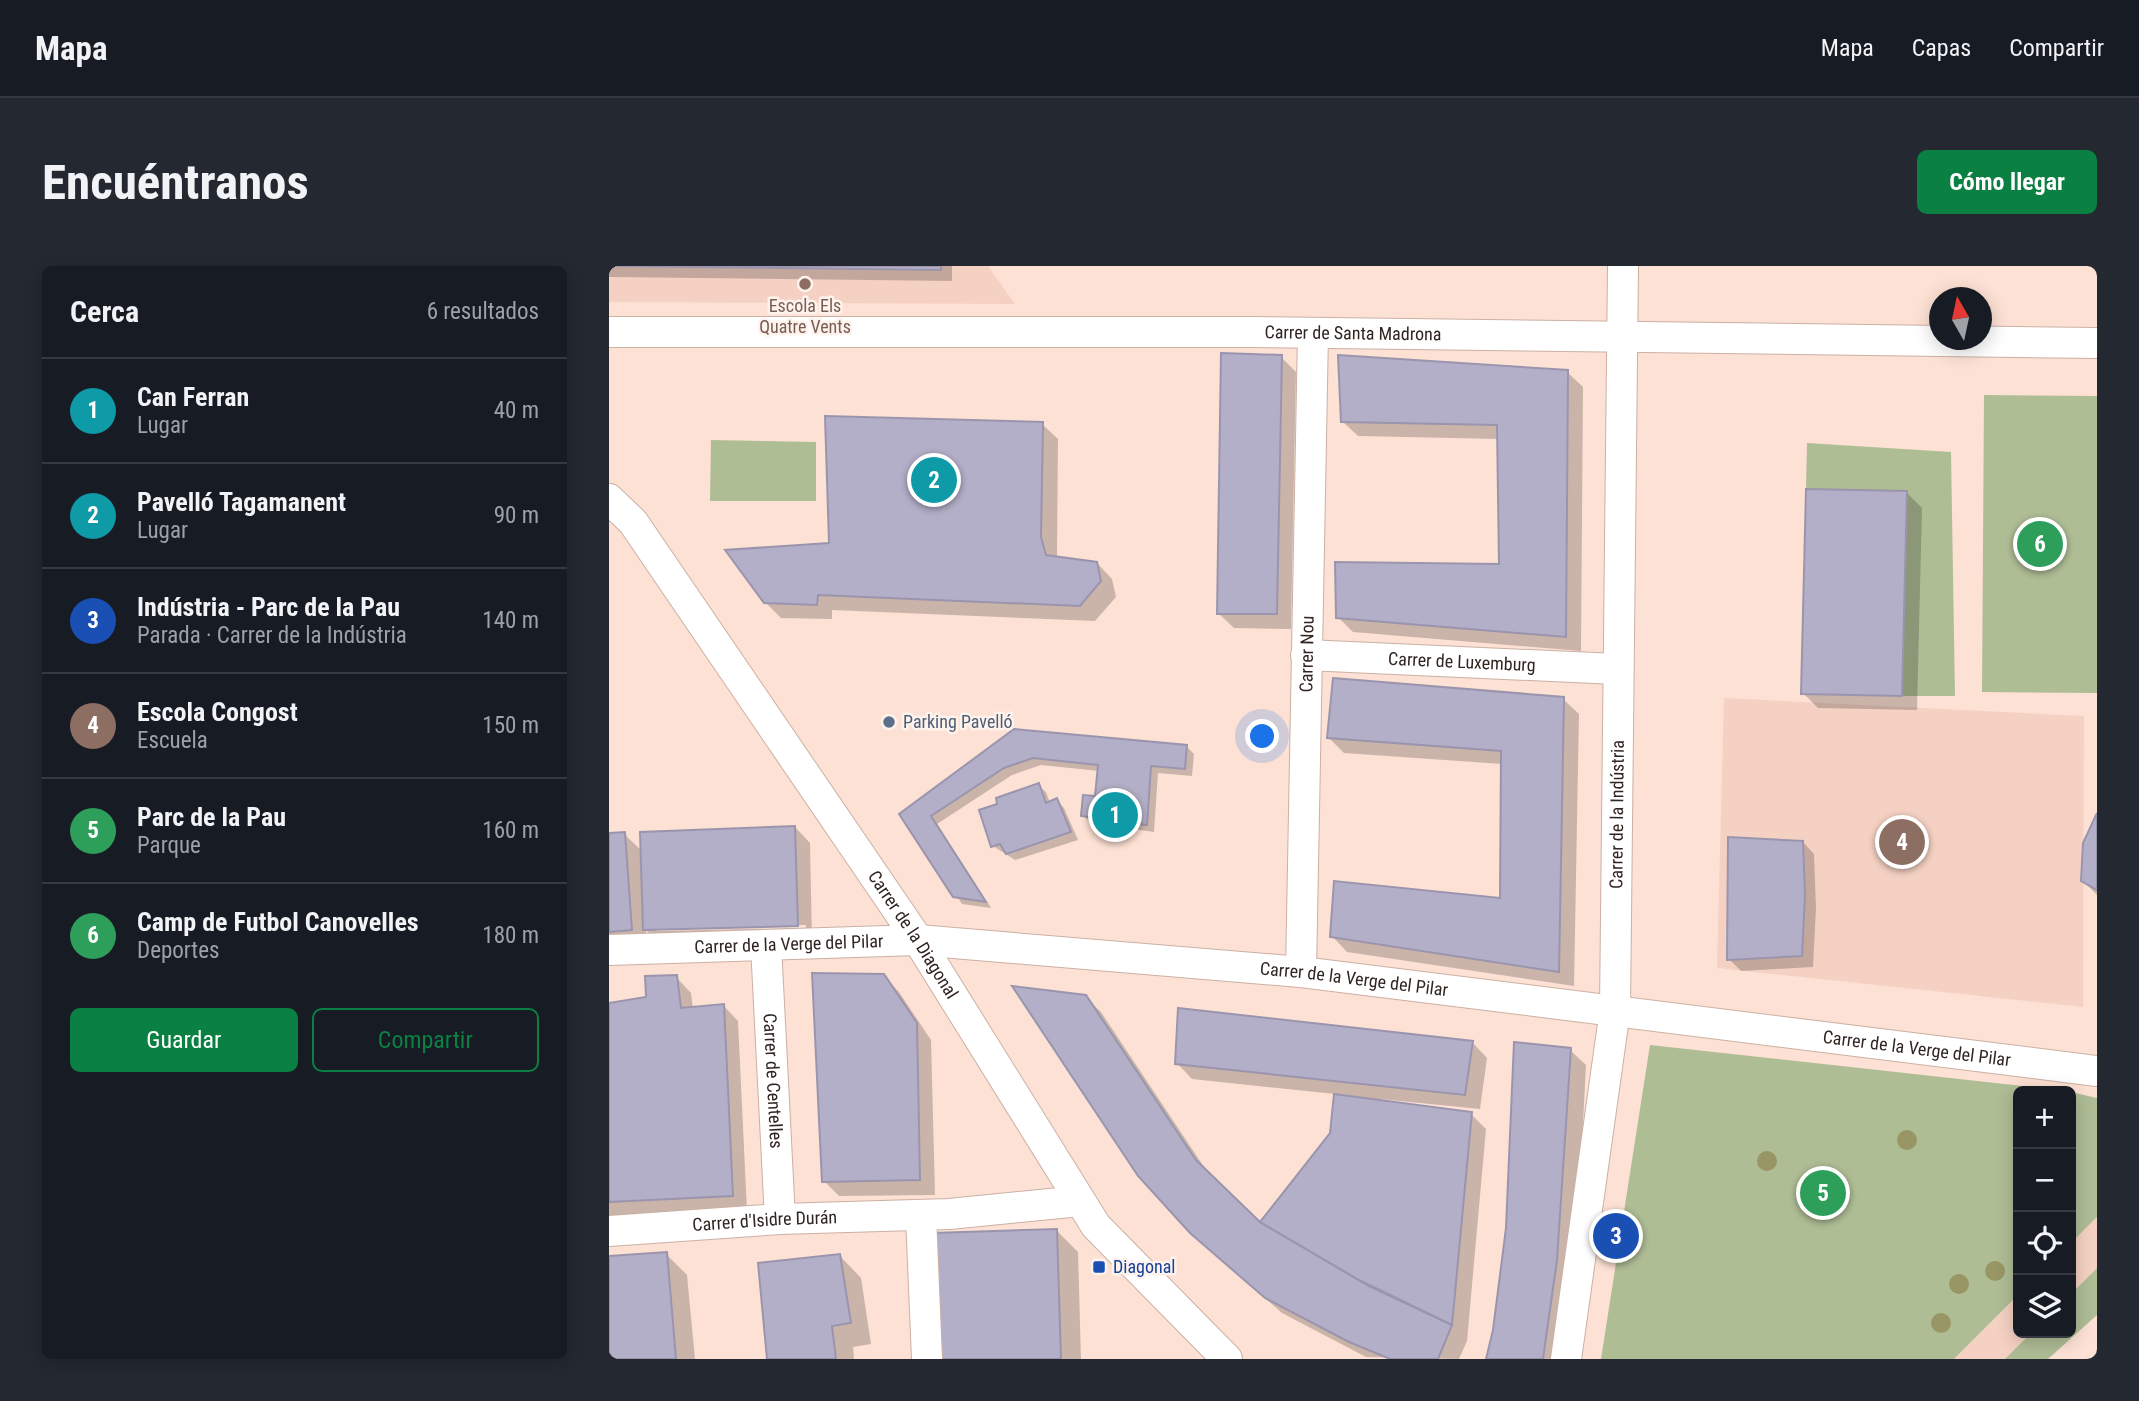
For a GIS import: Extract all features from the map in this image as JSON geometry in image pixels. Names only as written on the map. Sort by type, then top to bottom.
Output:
[{"type":"street","name":"Carrer de la Indústria","points":[[1566,1359],[1615,1010],[1623,266]]},
{"type":"street","name":"Carrer de Santa Madrona","points":[[609,332],[1313,333],[2097,343]]},
{"type":"street","name":"Carrer Nou","points":[[1301,972],[1313,333]]},
{"type":"street","name":"Carrer de la Diagonal","points":[[609,499],[633,522],[918,940],[1095,1226],[1227,1359]]},
{"type":"street","name":"Carrer de Luxemburg","points":[[1306,655],[1617,669]]},
{"type":"street","name":"Carrer de la Verge del Pilar","points":[[609,950],[918,940],[1301,972],[2097,1071]]},
{"type":"street","name":"Carrer de Centelles","points":[[766,945],[780,1219]]},
{"type":"street","name":"Carrer d'Isidre Durán","points":[[609,1231],[780,1219],[921,1216],[1080,1201]]},
{"type":"street","points":[[921,1216],[927,1359]]},
{"type":"shaded area","name":"Escola Els Quatre Vents","points":[[609,266],[988,266],[1015,304],[609,302]]},
{"type":"shaded area","points":[[1724,698],[2084,716],[2083,1007],[1717,968]]},
{"type":"shaded area","points":[[2097,1217],[2097,1268],[2076,1289],[2076,1275],[2076,1238]]},
{"type":"shaded area","points":[[2013,1300],[2013,1338],[2026,1338],[2005,1359],[1954,1359]]},
{"type":"green space","points":[[1984,395],[2097,396],[2097,693],[1982,692]]},
{"type":"green space","points":[[711,440],[816,442],[816,501],[710,501]]},
{"type":"green space","points":[[1807,443],[1951,452],[1955,696],[1902,696],[1907,491],[1806,489]]},
{"type":"green space","points":[[1650,1045],[2023,1086],[2013,1086],[2013,1300],[1954,1359],[1601,1359]]},
{"type":"green space","points":[[2076,1093],[2097,1098],[2097,1217],[2076,1238]]},
{"type":"green space","points":[[2097,1268],[2097,1315],[2076,1334],[2076,1289]]},
{"type":"green space","points":[[2026,1338],[2071,1338],[2048,1359],[2005,1359]]},
{"type":"building","points":[[609,266],[941,266],[941,270]]},
{"type":"building","points":[[1221,353],[1282,355],[1277,614],[1217,614]]},
{"type":"building","points":[[1338,355],[1568,370],[1566,637],[1336,618],[1335,562],[1499,564],[1497,425],[1341,422]]},
{"type":"building","points":[[825,416],[1043,422],[1041,537],[1046,555],[1097,562],[1101,581],[1080,606],[818,595],[817,605],[764,603],[725,550],[829,543]]},
{"type":"building","points":[[1806,489],[1907,491],[1902,696],[1801,694]]},
{"type":"building","points":[[1333,678],[1564,697],[1559,972],[1330,937],[1334,881],[1500,898],[1501,751],[1327,738]]},
{"type":"building","points":[[1014,729],[1187,745],[1185,769],[1151,766],[1147,825],[1081,816],[1083,795],[1095,796],[1098,765],[1033,758],[1004,768],[931,816],[986,902],[953,897],[899,814]]},
{"type":"building","points":[[1039,783],[1046,803],[1057,798],[1071,832],[1006,854],[1000,844],[991,847],[979,810],[997,804],[996,798]]},
{"type":"building","points":[[2097,813],[2097,890],[2081,881],[2083,843]]},
{"type":"building","points":[[795,826],[798,926],[643,930],[640,832]]},
{"type":"building","points":[[625,832],[632,930],[609,932],[609,833]]},
{"type":"building","points":[[1728,837],[1803,841],[1805,895],[1802,956],[1727,960]]},
{"type":"building","points":[[812,973],[884,974],[917,1023],[920,1180],[822,1182]]},
{"type":"building","points":[[677,975],[681,1008],[724,1004],[733,1196],[609,1202],[609,1003],[646,997],[645,976]]},
{"type":"building","points":[[1012,986],[1086,995],[1196,1160],[1260,1222],[1369,1286],[1452,1325],[1438,1359],[1390,1359],[1349,1342],[1265,1298],[1190,1233],[1138,1176]]},
{"type":"building","points":[[1178,1008],[1473,1041],[1465,1095],[1175,1064]]},
{"type":"building","points":[[1514,1042],[1571,1048],[1557,1260],[1543,1359],[1486,1359],[1493,1330],[1506,1228]]},
{"type":"building","points":[[1334,1094],[1472,1112],[1452,1325],[1359,1280],[1260,1222],[1330,1133]]},
{"type":"building","points":[[1057,1229],[1061,1359],[939,1359],[933,1233]]},
{"type":"building","points":[[667,1252],[676,1359],[609,1359],[609,1256]]},
{"type":"building","points":[[840,1254],[851,1323],[832,1326],[836,1359],[767,1359],[758,1263]]},
{"type":"place","name":"Escola Els Quatre Vents","points":[[805,284]]},
{"type":"place","name":"Pavelló Tagamanent","points":[[934,480]]},
{"type":"place","name":"Camp de Futbol Canovelles","points":[[2040,544]]},
{"type":"place","name":"Parking Pavelló","points":[[889,722]]},
{"type":"place","name":"Can Ferran","points":[[1115,815]]},
{"type":"place","name":"Escola Congost","points":[[1902,842]]},
{"type":"place","name":"Parc de la Pau","points":[[1823,1193]]},
{"type":"place","name":"Indústria - Parc de la Pau","points":[[1616,1236]]},
{"type":"place","name":"Diagonal","points":[[1099,1267]]}]
